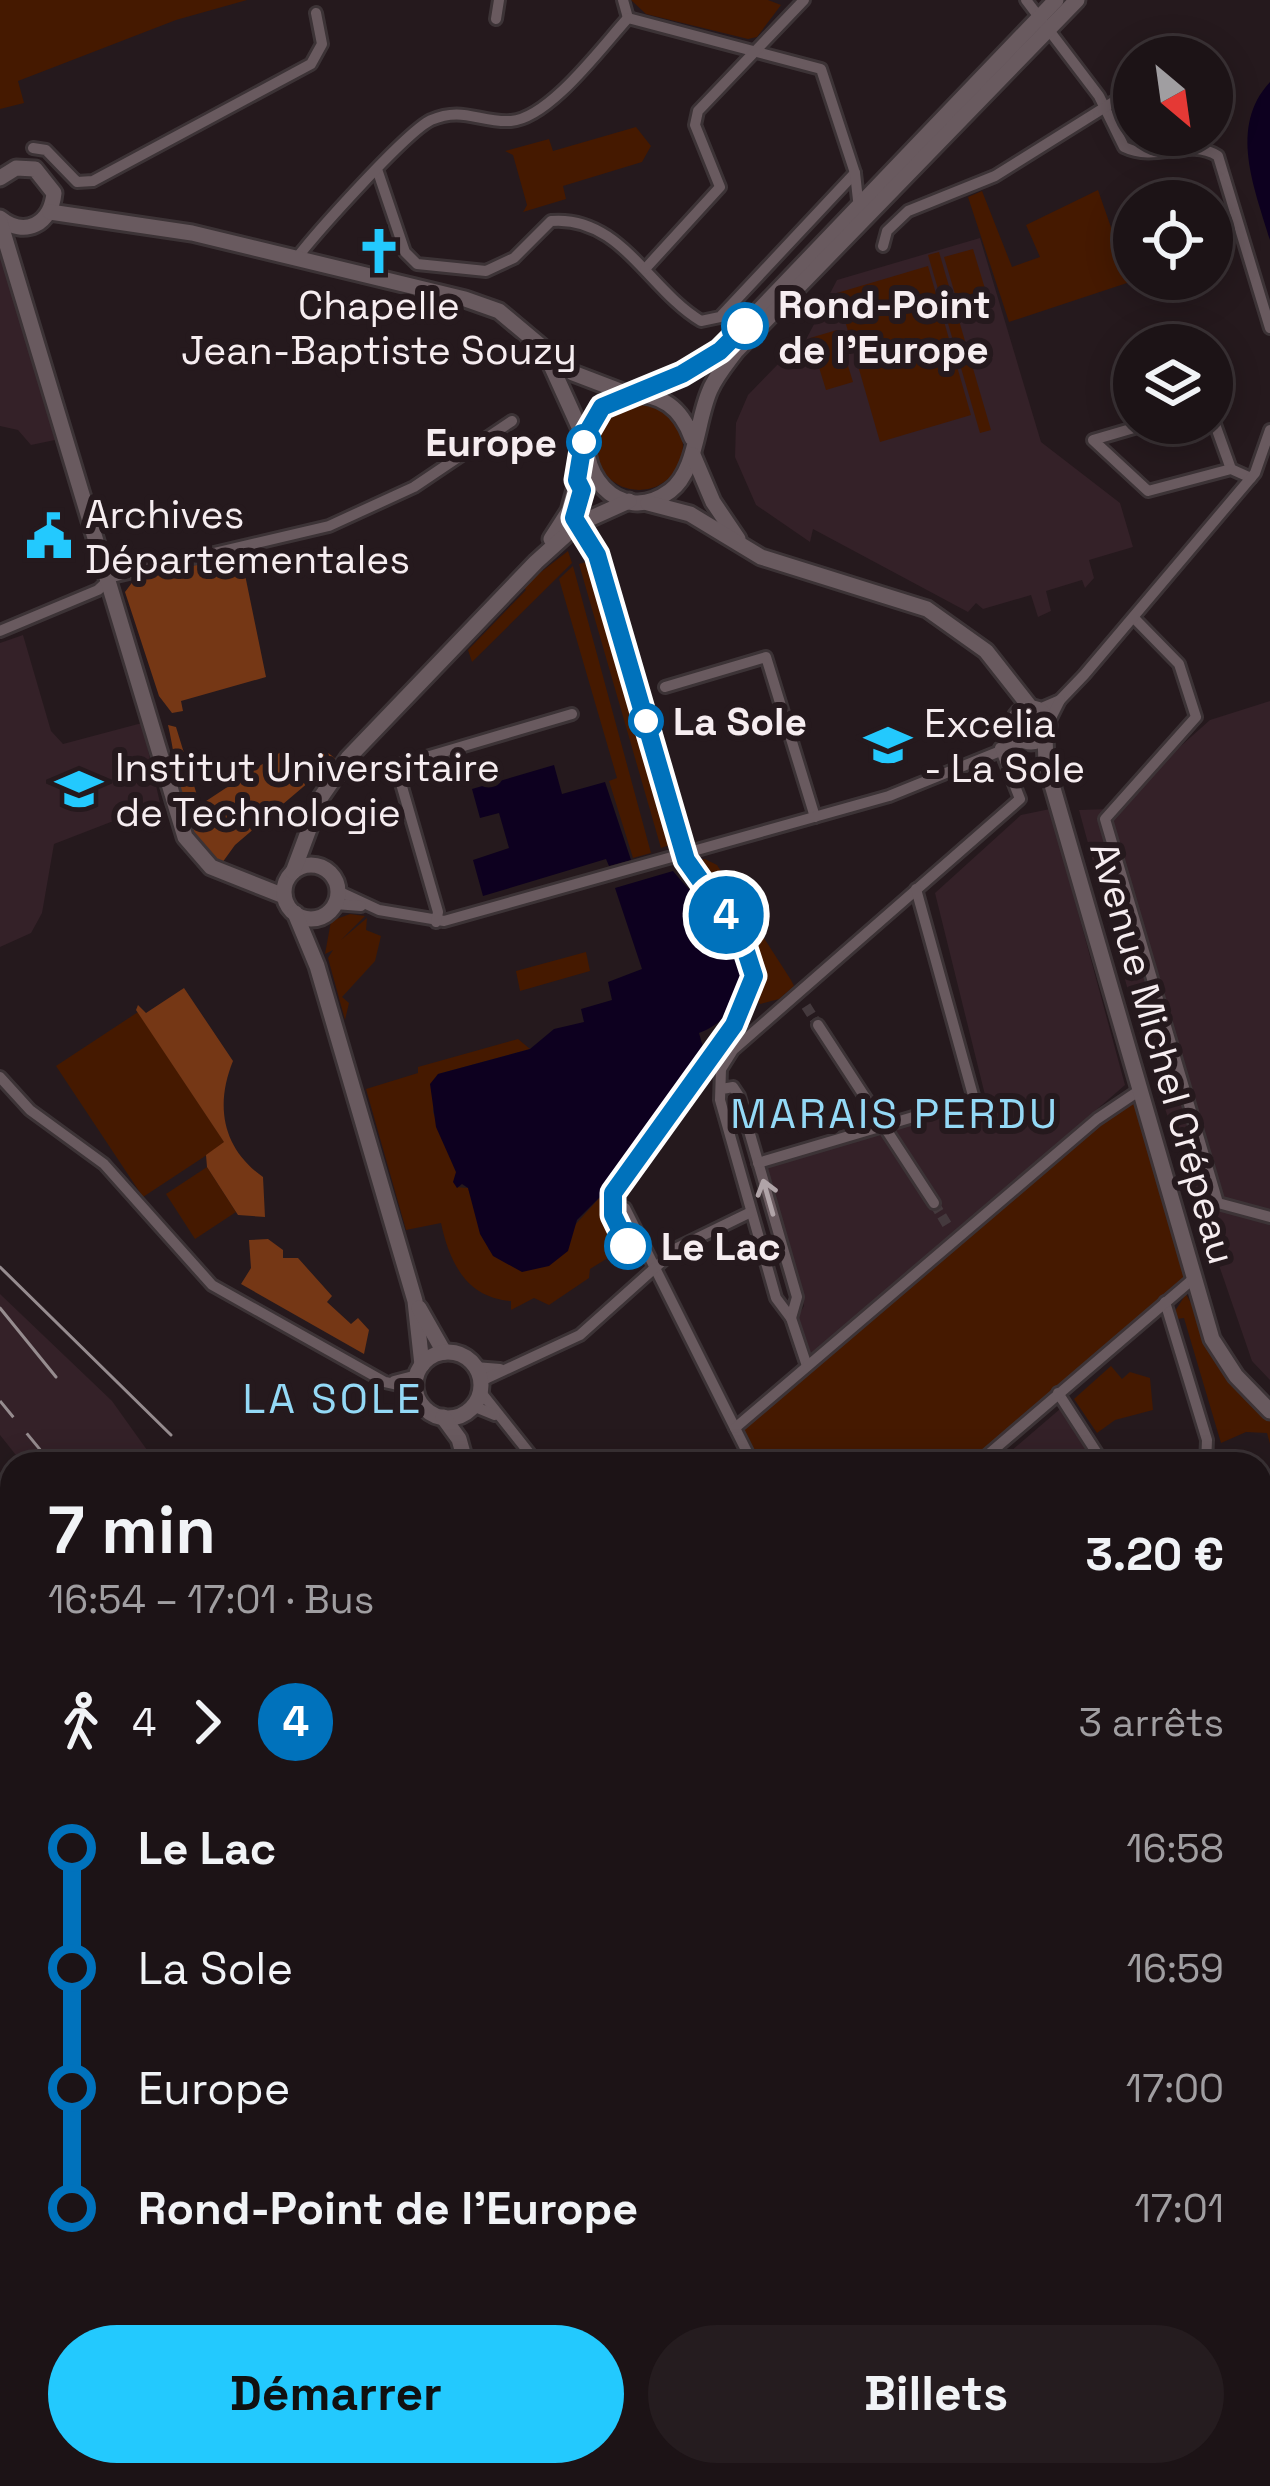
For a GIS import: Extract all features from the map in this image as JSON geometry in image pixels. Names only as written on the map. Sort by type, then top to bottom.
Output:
[{"type":"street","points":[[496,19],[499,0]]},
{"type":"street","points":[[622,0],[628,18]]},
{"type":"street","points":[[645,269],[720,187],[695,117],[804,0]]},
{"type":"street","points":[[1025,0],[1100,96],[1118,139],[1134,152],[1202,148],[1225,166],[1270,328]]},
{"type":"street","points":[[284,896],[316,808],[348,758],[578,524],[675,488],[712,385],[736,351],[1044,24],[1056,0]]},
{"type":"street","points":[[536,562],[564,522],[584,447],[602,407],[720,351],[1044,24],[1077,0]]},
{"type":"street","points":[[34,148],[46,150],[77,182],[93,181],[311,64],[322,44],[316,13]]},
{"type":"street","points":[[628,18],[824,73],[855,173],[859,209]]},
{"type":"street","points":[[296,259],[430,121],[460,110],[509,121],[520,118],[571,80],[628,18]]},
{"type":"street","points":[[883,246],[887,230],[908,211],[981,184],[1113,103]]},
{"type":"street","points":[[1,176],[16,168],[35,170],[54,194],[136,221],[465,298],[499,311],[573,373],[675,407],[713,502],[743,546]]},
{"type":"street","points":[[378,172],[405,252],[417,264],[486,272],[514,258],[557,220],[605,232],[701,321],[720,316],[855,173]]},
{"type":"street","points":[[855,173],[883,183]]},
{"type":"street","points":[[18,274],[18,243],[50,212],[54,194]]},
{"type":"street","points":[[50,212],[136,221]]},
{"type":"street","points":[[0,220],[16,227],[34,226]]},
{"type":"street","points":[[0,220],[185,837],[211,867],[251,878],[284,896],[295,913],[317,966],[415,1301],[444,1352]]},
{"type":"street","points":[[543,349],[596,483],[637,502],[690,514],[772,561],[927,609],[986,651],[1031,725]]},
{"type":"street","points":[[0,631],[98,590],[108,580],[329,526],[414,487],[512,421]]},
{"type":"street","points":[[295,913],[332,904],[367,906],[436,922],[815,817],[930,781],[1001,747],[1060,700],[1134,618],[1251,478],[1270,430]]},
{"type":"street","points":[[1113,434],[1093,440],[1153,493],[1231,469],[1251,478]]},
{"type":"street","points":[[1222,444],[1231,469]]},
{"type":"street","points":[[1134,618],[1179,664],[1196,717],[1105,819],[1219,1203],[1270,1217]]},
{"type":"street","points":[[665,686],[766,657],[815,817]]},
{"type":"street","points":[[436,922],[438,912],[396,766],[572,714]]},
{"type":"street","name":"Avenue Michel Crépeau","points":[[1031,725],[1212,1339],[1235,1376],[1270,1411]]},
{"type":"street","points":[[791,1318],[796,1297],[739,1096],[726,1088],[720,1072],[726,1060],[1020,799],[1001,747]]},
{"type":"street","points":[[316,808],[312,836],[322,867],[334,878],[317,966]]},
{"type":"street","points":[[251,878],[291,874],[304,866],[322,867]]},
{"type":"street","points":[[758,1163],[974,1099],[916,889]]},
{"type":"street","points":[[818,1025],[934,1204]]},
{"type":"street","points":[[0,1077],[30,1109],[104,1164],[212,1286],[385,1382],[418,1376],[444,1352]]},
{"type":"street","points":[[726,1088],[720,1100],[776,1298],[791,1318],[807,1366]]},
{"type":"street","points":[[735,1428],[1117,1103],[1140,1090]]},
{"type":"street","points":[[625,1208],[747,1452]]},
{"type":"street","points":[[443,1417],[503,1370],[580,1335],[654,1266],[713,1226],[751,1212]]},
{"type":"street","points":[[990,1452],[1193,1279]]},
{"type":"street","points":[[415,1301],[424,1408],[443,1417],[463,1452]]},
{"type":"street","points":[[1165,1301],[1207,1439],[1206,1452]]},
{"type":"street","points":[[444,1352],[461,1355],[474,1392],[528,1452]]},
{"type":"street","points":[[459,1439],[474,1392]]},
{"type":"street","points":[[1058,1394],[1096,1452]]},
{"type":"shaded area","points":[[0,0],[247,0],[176,20],[18,81],[24,103],[0,109]]},
{"type":"shaded area","points":[[631,0],[768,0],[781,5],[757,37],[748,39],[646,14]]},
{"type":"shaded area","points":[[1270,82],[1270,240],[1252,179],[1248,138],[1257,100]]},
{"type":"shaded area","points":[[636,127],[651,146],[642,162],[563,186],[566,199],[523,212],[527,205],[513,155],[505,151],[549,139],[553,151]]},
{"type":"shaded area","points":[[1098,190],[1113,233],[1113,288],[1009,322],[968,197],[982,191],[1012,267],[1040,257],[1026,225]]},
{"type":"shaded area","points":[[980,238],[1041,442],[1120,503],[1133,547],[1089,560],[1094,578],[1085,588],[1082,580],[1046,591],[1051,611],[1038,617],[1031,595],[983,609],[976,603],[968,612],[813,529],[810,542],[756,505],[735,457],[736,423],[748,395],[780,362],[784,365],[799,353],[837,280]]},
{"type":"shaded area","points":[[973,249],[989,302],[960,311],[944,257]]},
{"type":"shaded area","points":[[939,252],[991,430],[980,433],[928,255]]},
{"type":"shaded area","points":[[0,256],[55,440],[31,445],[18,430],[0,426]]},
{"type":"shaded area","points":[[928,266],[971,415],[880,442],[837,293]]},
{"type":"shaded area","points":[[837,330],[853,382],[826,390],[810,338]]},
{"type":"shaded area","points":[[639,402],[656,405],[670,415],[680,429],[680,463],[670,477],[656,487],[639,490],[622,487],[608,477],[598,463],[595,446],[598,429],[608,415],[622,405]]},
{"type":"shaded area","points":[[568,551],[572,563],[472,662],[468,650],[526,590],[523,586]]},
{"type":"shaded area","points":[[230,556],[232,566],[243,565],[266,677],[181,701],[183,711],[172,713],[159,696],[125,592],[134,580]]},
{"type":"shaded area","points":[[593,560],[675,843],[661,848],[579,564]]},
{"type":"shaded area","points":[[573,566],[651,853],[633,858],[609,781],[617,778],[559,579]]},
{"type":"shaded area","name":"Institut Universitaire de Technologie","points":[[23,635],[51,731],[63,744],[142,723],[160,803],[54,844],[42,913],[31,933],[0,947],[0,643]]},
{"type":"shaded area","points":[[1270,701],[1270,1380],[1252,1361],[1142,1042],[1079,810],[1110,809],[1210,720]]},
{"type":"shaded area","points":[[168,725],[176,727],[200,805],[287,748],[296,767],[327,752],[336,759],[235,845],[222,863],[208,853],[190,822]]},
{"type":"shaded area","points":[[554,765],[562,794],[605,782],[631,860],[609,866],[606,859],[483,896],[473,860],[509,848],[499,813],[480,818],[472,789]]},
{"type":"shaded area","points":[[1050,809],[1125,1085],[810,1358],[797,1318],[804,1306],[764,1165],[987,1103],[935,893],[1021,815]]},
{"type":"shaded area","points":[[705,859],[717,865],[791,980],[794,986],[779,999],[760,1004],[756,999],[756,955],[740,924],[693,861]]},
{"type":"shaded area","points":[[673,871],[734,947],[739,983],[733,1002],[719,1021],[699,1033],[703,1047],[602,1195],[577,1220],[568,1251],[549,1266],[522,1272],[493,1256],[480,1234],[468,1188],[462,1184],[457,1188],[453,1182],[456,1172],[436,1127],[430,1084],[438,1074],[530,1049],[554,1029],[584,1022],[581,1009],[612,1000],[608,982],[642,969],[615,888]]},
{"type":"shaded area","points":[[350,914],[365,916],[341,940],[367,918],[366,930],[381,936],[375,961],[342,997],[349,1003],[345,1020],[328,958],[333,950],[325,954],[331,921]]},
{"type":"shaded area","points":[[586,952],[590,971],[520,991],[516,971]]},
{"type":"shaded area","points":[[184,988],[233,1061],[224,1094],[226,1125],[238,1153],[263,1177],[265,1217],[238,1215],[207,1167],[206,1155],[224,1142],[136,1010],[138,1005],[146,1013]]},
{"type":"shaded area","points":[[138,1012],[225,1143],[143,1197],[56,1066]]},
{"type":"shaded area","points":[[518,1039],[530,1049],[438,1074],[433,1112],[456,1172],[456,1187],[468,1188],[489,1250],[575,1225],[602,1195],[616,1253],[549,1305],[534,1298],[511,1310],[511,1301],[483,1293],[463,1277],[441,1223],[406,1230],[366,1089],[418,1073],[418,1067]]},
{"type":"shaded area","points":[[1140,1090],[1193,1279],[991,1452],[747,1452],[735,1428]]},
{"type":"shaded area","points":[[207,1167],[236,1212],[195,1239],[166,1194]]},
{"type":"shaded area","points":[[268,1239],[283,1250],[283,1258],[298,1258],[332,1296],[327,1302],[351,1324],[358,1318],[369,1330],[364,1354],[241,1284],[251,1268],[249,1240]]},
{"type":"shaded area","points":[[0,1294],[112,1401],[148,1452],[13,1452],[0,1435]]},
{"type":"shaded area","points":[[1186,1294],[1237,1386],[1270,1420],[1270,1444],[1267,1433],[1246,1432],[1221,1443],[1184,1318],[1177,1319],[1175,1311]]},
{"type":"shaded area","points":[[1111,1366],[1122,1379],[1130,1372],[1150,1378],[1153,1410],[1115,1420],[1097,1433],[1074,1399]]},
{"type":"shaded area","points":[[1060,1409],[1088,1452],[1010,1452]]},
{"type":"tunnel","points":[[806,1006],[818,1025]]},
{"type":"tunnel","points":[[934,1203],[949,1228]]},
{"type":"tram line","points":[[0,1267],[171,1435]]},
{"type":"tram line","points":[[0,1308],[56,1377]]},
{"type":"railway","points":[[0,1401],[42,1452]]},
{"type":"bus line","name":"4","points":[[628,1246],[613,1215],[613,1193],[734,1025],[754,976],[748,949],[694,878],[686,860],[597,555],[574,518],[582,490],[577,480],[586,432],[602,407],[628,394],[643,394],[682,374],[720,351],[745,326]]},
{"type":"place","name":"Chapelle Jean-Baptiste Souzy","points":[[379,251]]},
{"type":"place","name":"Rond-Point de l'Europe","points":[[745,326]]},
{"type":"place","name":"Europe","points":[[584,442]]},
{"type":"place","name":"Archives Départementales","points":[[49,536]]},
{"type":"place","name":"La Sole","points":[[646,721]]},
{"type":"place","name":"Excelia - La Sole","points":[[888,745]]},
{"type":"place","name":"Institut Universitaire de Technologie","points":[[79,789]]},
{"type":"place","name":"Le Lac","points":[[628,1246]]},
{"type":"district","name":"MARAIS PERDU","points":[[895,1113]]},
{"type":"district","name":"LA SOLE","points":[[333,1398]]}]
